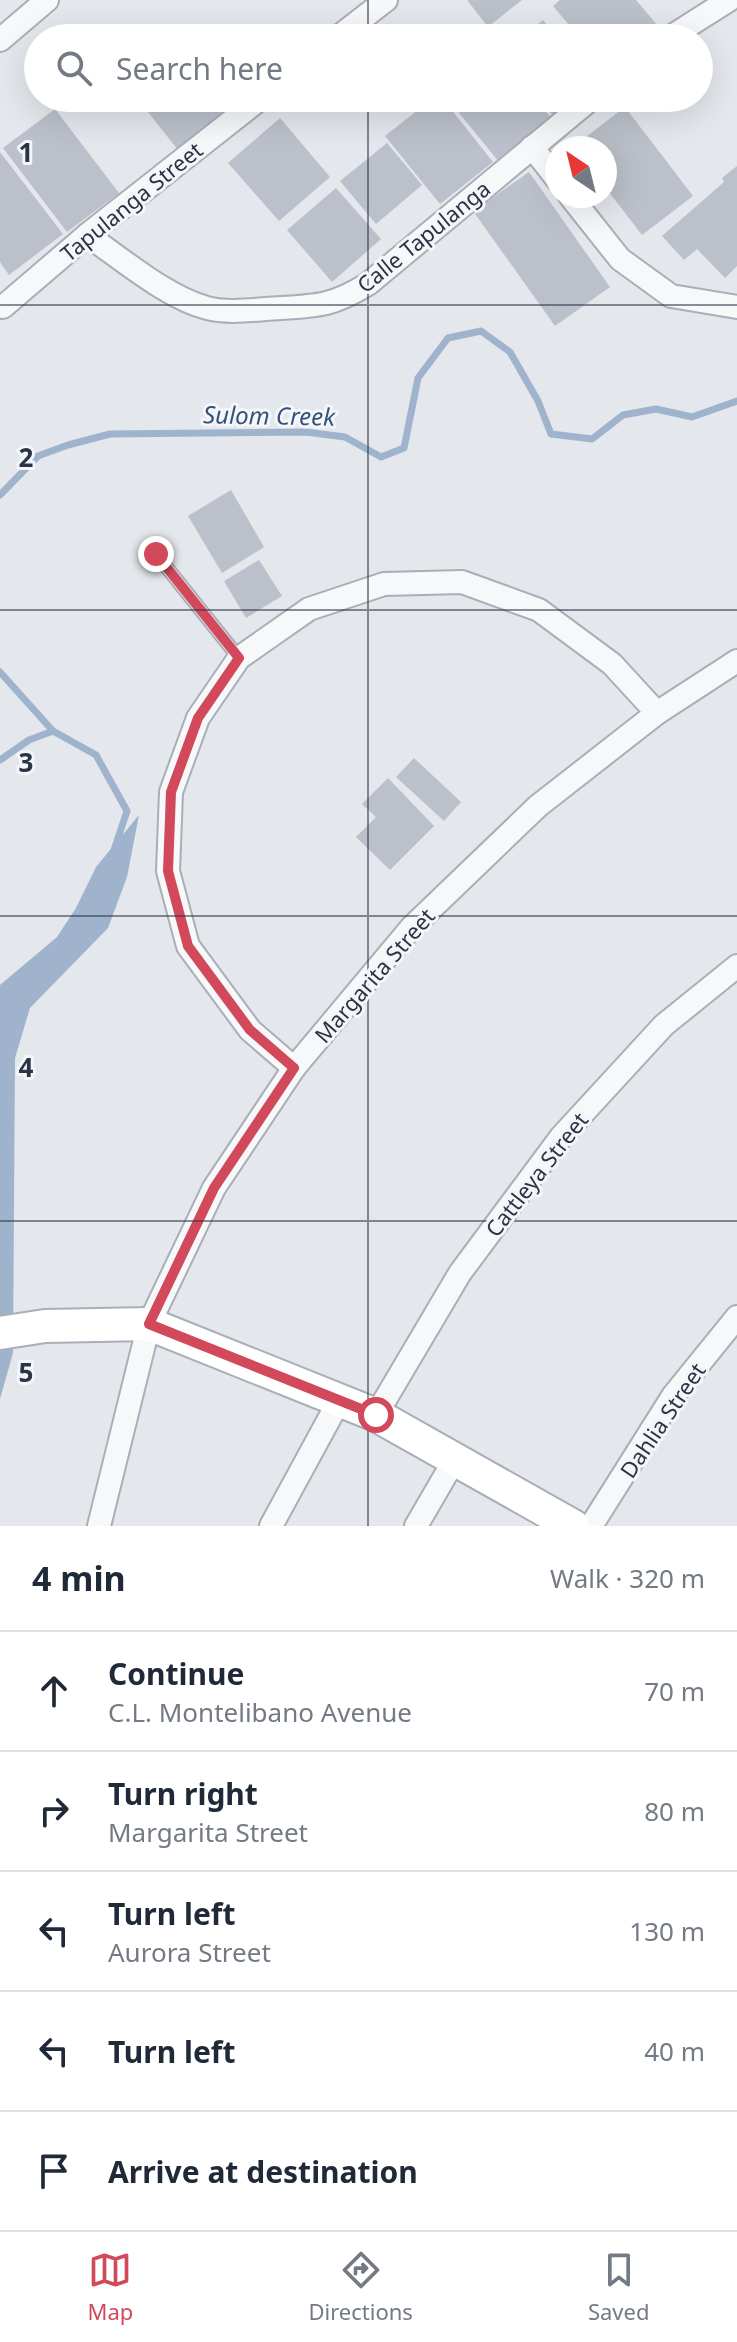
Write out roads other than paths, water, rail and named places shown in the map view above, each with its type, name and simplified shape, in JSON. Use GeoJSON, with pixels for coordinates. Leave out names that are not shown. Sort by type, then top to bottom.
{"type":"FeatureCollection","features":[{"type":"Feature","properties":{"kind":"street"},"geometry":{"type":"LineString","coordinates":[[0,40],[47,0]]}},
{"type":"Feature","properties":{"kind":"street"},"geometry":{"type":"LineString","coordinates":[[355,24],[386,0]]}},
{"type":"Feature","properties":{"kind":"street"},"geometry":{"type":"LineString","coordinates":[[691,24],[729,0]]}},
{"type":"Feature","properties":{"kind":"street","name":"Tapulanga Street"},"geometry":{"type":"LineString","coordinates":[[3,307],[87,235],[243,112]]}},
{"type":"Feature","properties":{"kind":"street","name":"Calle Tapulanga"},"geometry":{"type":"LineString","coordinates":[[87,235],[178,296],[209,309],[323,306],[348,297],[368,284],[575,112]]}},
{"type":"Feature","properties":{"kind":"street"},"geometry":{"type":"LineString","coordinates":[[532,147],[545,164]]}},
{"type":"Feature","properties":{"kind":"street"},"geometry":{"type":"LineString","coordinates":[[580,208],[620,259],[671,296],[737,307]]}},
{"type":"Feature","properties":{"kind":"street"},"geometry":{"type":"LineString","coordinates":[[294,1068],[250,1030],[188,946],[168,871],[171,792],[198,718],[239,658],[309,609],[384,584],[462,582],[539,610],[612,664],[657,713]]}},
{"type":"Feature","properties":{"kind":"street","name":"Margarita Street"},"geometry":{"type":"LineString","coordinates":[[99,1526],[149,1324],[214,1188],[294,1068],[411,928],[538,806],[657,713],[737,661]]}},
{"type":"Feature","properties":{"kind":"street","name":"Cattleya Street"},"geometry":{"type":"LineString","coordinates":[[376,1415],[460,1273],[561,1137],[664,1025],[737,966]]}},
{"type":"Feature","properties":{"kind":"street","name":"Dahlia Street"},"geometry":{"type":"LineString","coordinates":[[591,1526],[673,1396],[737,1317]]}},
{"type":"Feature","properties":{"kind":"street"},"geometry":{"type":"LineString","coordinates":[[0,1333],[45,1326],[149,1324],[376,1415],[573,1526]]}},
{"type":"Feature","properties":{"kind":"street"},"geometry":{"type":"LineString","coordinates":[[271,1526],[340,1399]]}},
{"type":"Feature","properties":{"kind":"street"},"geometry":{"type":"LineString","coordinates":[[416,1526],[455,1459]]}},
{"type":"Feature","properties":{"kind":"lane"},"geometry":{"type":"LineString","coordinates":[[156,554],[239,658]]}},
{"type":"Feature","properties":{"kind":"water"},"geometry":{"type":"Polygon","coordinates":[[[139,815],[127,877],[108,928],[30,1008],[15,1058],[13,1353],[0,1399],[0,985],[57,937],[76,908],[96,867],[139,815]]]}},
{"type":"Feature","properties":{"kind":"waterway","name":"Sulom Creek"},"geometry":{"type":"LineString","coordinates":[[0,495],[38,456],[110,434],[306,432],[345,437],[381,457],[404,448],[418,378],[448,338],[481,331],[510,352],[538,401],[551,434],[592,439],[623,415],[656,409],[692,417],[737,401]]}},
{"type":"Feature","properties":{"kind":"waterway"},"geometry":{"type":"LineString","coordinates":[[0,672],[53,731],[96,755],[127,811],[114,850]]}},
{"type":"Feature","properties":{"kind":"waterway"},"geometry":{"type":"LineString","coordinates":[[0,760],[29,740],[53,731]]}}]}
